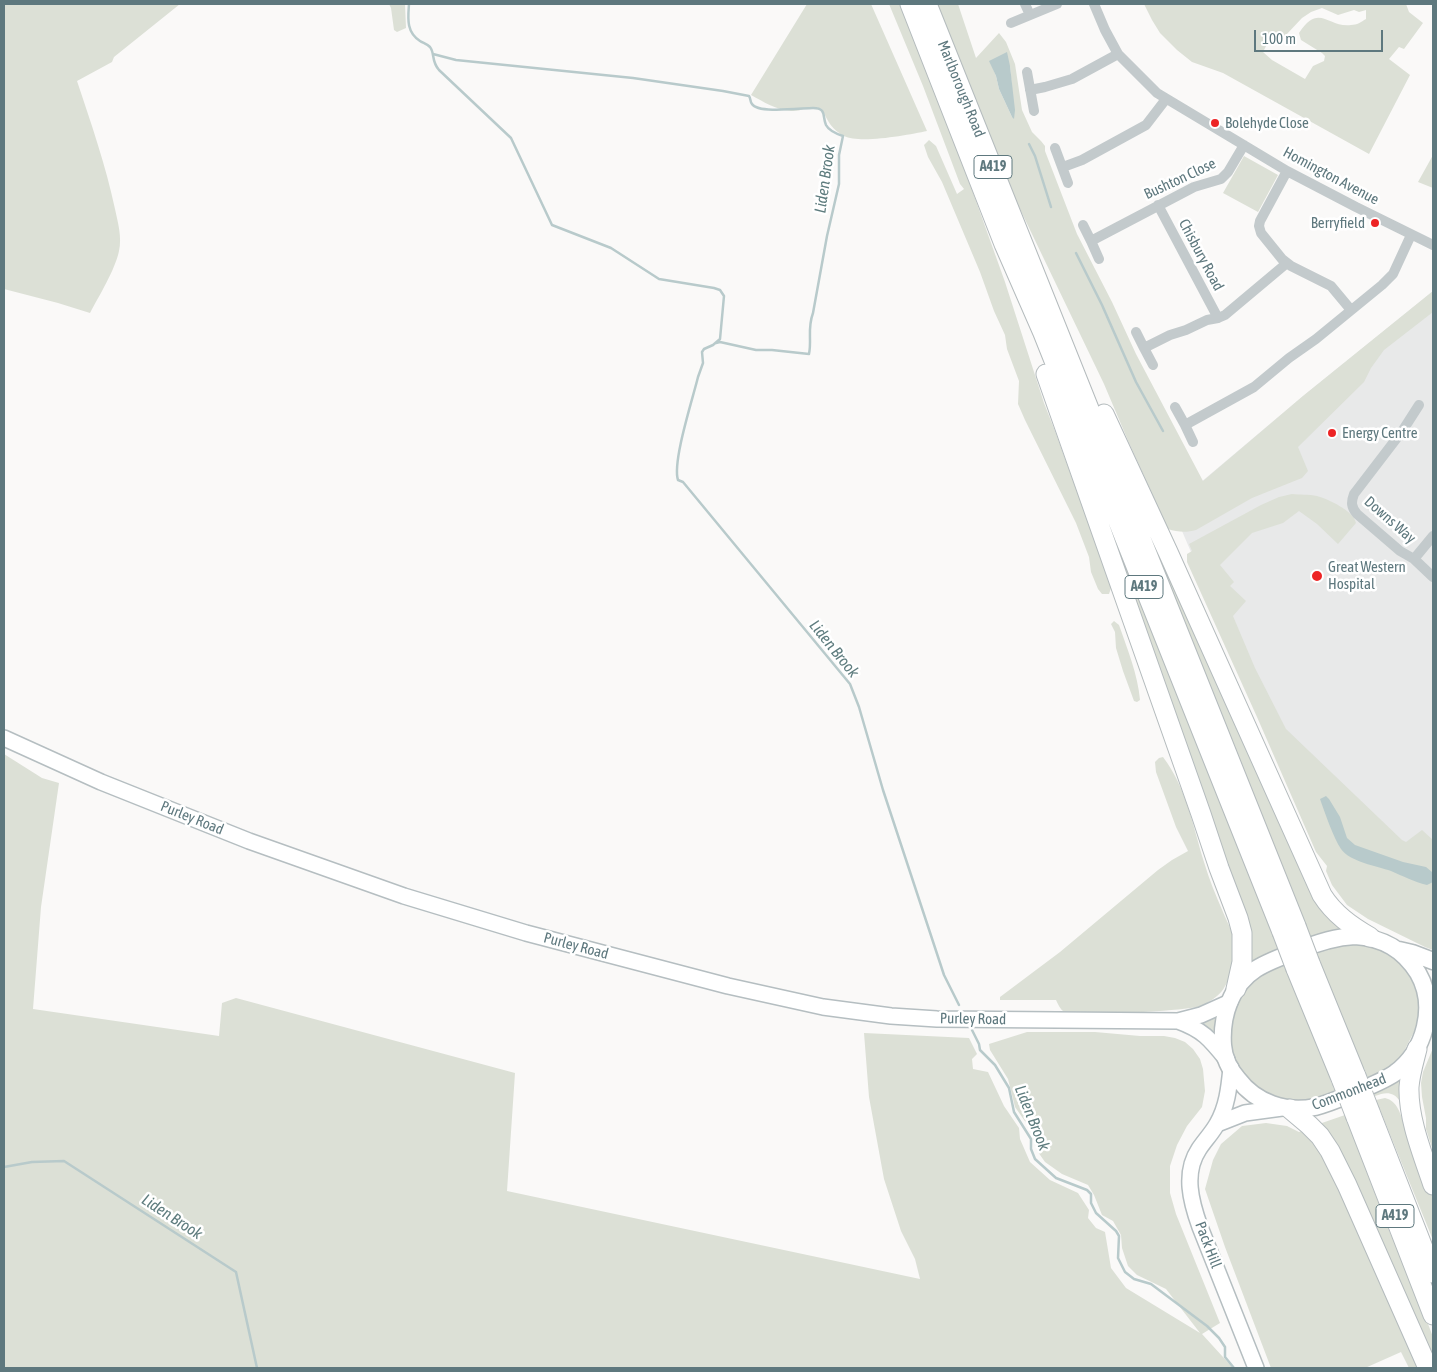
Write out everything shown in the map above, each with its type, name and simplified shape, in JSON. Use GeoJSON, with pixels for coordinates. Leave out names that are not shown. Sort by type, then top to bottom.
{"type":"FeatureCollection","features":[{"type":"Feature","properties":{"kind":"highway","name":"Marlborough Road"},"geometry":{"type":"LineString","coordinates":[[910,4],[1004,244]]}},
{"type":"Feature","properties":{"kind":"highway","name":"Marlborough Road"},"geometry":{"type":"LineString","coordinates":[[928,4],[1029,258]]}},
{"type":"Feature","properties":{"kind":"highway","name":"A419"},"geometry":{"type":"LineString","coordinates":[[1004,244],[1289,929]]}},
{"type":"Feature","properties":{"kind":"highway","name":"A419"},"geometry":{"type":"LineString","coordinates":[[1004,244],[1014,282],[1240,925],[1243,940],[1242,951],[1233,995]]}},
{"type":"Feature","properties":{"kind":"highway","name":"A419"},"geometry":{"type":"LineString","coordinates":[[1029,258],[1303,966],[1363,1115],[1433,1315]]}},
{"type":"Feature","properties":{"kind":"highway","name":"A419"},"geometry":{"type":"LineString","coordinates":[[1029,258],[1095,394],[1168,552],[1322,895],[1340,917],[1370,937]]}},
{"type":"Feature","properties":{"kind":"highway"},"geometry":{"type":"LineString","coordinates":[[1417,1049],[1410,1080],[1410,1103],[1413,1120],[1433,1185]]}},
{"type":"Feature","properties":{"kind":"highway","name":"A419"},"geometry":{"type":"LineString","coordinates":[[1286,1108],[1310,1125],[1330,1151],[1428,1368]]}},
{"type":"Feature","properties":{"kind":"highway","name":"A419"},"geometry":{"type":"LineString","coordinates":[[1363,1115],[1433,1273]]}},
{"type":"Feature","properties":{"kind":"main road","name":"Purley Road"},"geometry":{"type":"LineString","coordinates":[[4,738],[101,782],[249,841],[404,896],[526,933],[728,986],[823,1008],[937,1019],[1178,1020],[1201,1015],[1233,995]]}},
{"type":"Feature","properties":{"kind":"main road","name":"Commonhead"},"geometry":{"type":"LineString","coordinates":[[1370,937],[1397,949],[1414,967],[1422,982],[1427,999],[1430,1022],[1417,1049],[1410,1059],[1396,1072],[1371,1086],[1316,1107],[1286,1108],[1264,1101],[1253,1095],[1243,1085],[1229,1064],[1223,1046],[1223,1027],[1233,995],[1246,977],[1257,969],[1289,954],[1336,938],[1370,937]]}},
{"type":"Feature","properties":{"kind":"main road"},"geometry":{"type":"LineString","coordinates":[[1397,949],[1433,961]]}},
{"type":"Feature","properties":{"kind":"main road","name":"Purley Road"},"geometry":{"type":"LineString","coordinates":[[1178,1020],[1203,1033],[1229,1064]]}},
{"type":"Feature","properties":{"kind":"main road","name":"Pack Hill"},"geometry":{"type":"LineString","coordinates":[[1229,1064],[1227,1098],[1217,1124],[1194,1157],[1190,1175],[1191,1197],[1200,1227],[1256,1368]]}},
{"type":"Feature","properties":{"kind":"main road"},"geometry":{"type":"LineString","coordinates":[[1217,1124],[1243,1113],[1286,1108]]}},
{"type":"Feature","properties":{"kind":"street"},"geometry":{"type":"LineString","coordinates":[[1025,4],[1030,15]]}},
{"type":"Feature","properties":{"kind":"street"},"geometry":{"type":"LineString","coordinates":[[1012,23],[1058,4]]}},
{"type":"Feature","properties":{"kind":"street","name":"Homington Avenue"},"geometry":{"type":"LineString","coordinates":[[1094,4],[1118,54],[1146,83],[1166,99],[1288,171],[1433,245]]}},
{"type":"Feature","properties":{"kind":"street"},"geometry":{"type":"LineString","coordinates":[[1030,90],[1072,79],[1118,54]]}},
{"type":"Feature","properties":{"kind":"street"},"geometry":{"type":"LineString","coordinates":[[1026,72],[1034,111]]}},
{"type":"Feature","properties":{"kind":"street"},"geometry":{"type":"LineString","coordinates":[[1063,167],[1082,160],[1146,125],[1166,99]]}},
{"type":"Feature","properties":{"kind":"street","name":"Bushton Close"},"geometry":{"type":"LineString","coordinates":[[1091,241],[1194,187],[1224,178],[1244,145]]}},
{"type":"Feature","properties":{"kind":"street"},"geometry":{"type":"LineString","coordinates":[[1055,148],[1068,183]]}},
{"type":"Feature","properties":{"kind":"street"},"geometry":{"type":"LineString","coordinates":[[1288,171],[1260,221],[1261,233],[1287,263],[1331,286],[1351,310]]}},
{"type":"Feature","properties":{"kind":"street","name":"Chisbury Road"},"geometry":{"type":"LineString","coordinates":[[1158,205],[1218,318]]}},
{"type":"Feature","properties":{"kind":"street"},"geometry":{"type":"LineString","coordinates":[[1083,225],[1100,259]]}},
{"type":"Feature","properties":{"kind":"street"},"geometry":{"type":"LineString","coordinates":[[1185,425],[1254,387],[1382,284],[1393,274],[1411,235]]}},
{"type":"Feature","properties":{"kind":"street"},"geometry":{"type":"LineString","coordinates":[[1144,348],[1170,335],[1225,315],[1287,263]]}},
{"type":"Feature","properties":{"kind":"street"},"geometry":{"type":"LineString","coordinates":[[1136,332],[1153,365]]}},
{"type":"Feature","properties":{"kind":"street","name":"Downs Way"},"geometry":{"type":"LineString","coordinates":[[1419,405],[1404,430],[1358,488],[1351,503],[1352,508],[1357,514],[1396,547],[1414,559],[1433,577]]}},
{"type":"Feature","properties":{"kind":"street"},"geometry":{"type":"LineString","coordinates":[[1176,408],[1193,442]]}},
{"type":"Feature","properties":{"kind":"street"},"geometry":{"type":"LineString","coordinates":[[1414,559],[1433,536]]}},
{"type":"Feature","properties":{"kind":"shaded area"},"geometry":{"type":"Polygon","coordinates":[[[4,4],[180,4],[114,57],[112,62],[77,81],[107,177],[120,235],[120,246],[114,266],[90,313],[4,289],[4,4]]]}},
{"type":"Feature","properties":{"kind":"shaded area"},"geometry":{"type":"Polygon","coordinates":[[[389,4],[405,4],[406,28],[397,32],[394,30],[389,4]]]}},
{"type":"Feature","properties":{"kind":"shaded area"},"geometry":{"type":"Polygon","coordinates":[[[807,4],[871,4],[927,131],[884,138],[851,138],[840,134],[833,128],[822,109],[813,107],[795,111],[780,109],[751,95],[807,4]]]}},
{"type":"Feature","properties":{"kind":"shaded area"},"geometry":{"type":"Polygon","coordinates":[[[889,4],[900,4],[971,187],[1005,282],[1044,403],[1106,572],[1111,588],[1109,594],[1102,594],[1098,589],[1091,572],[1089,557],[1076,523],[1018,404],[1019,381],[1007,349],[1005,335],[942,182],[928,157],[924,145],[929,140],[936,146],[957,194],[964,189],[960,184],[923,86],[889,4]]]}},
{"type":"Feature","properties":{"kind":"shaded area"},"geometry":{"type":"Polygon","coordinates":[[[936,4],[958,4],[976,58],[999,33],[1006,42],[1015,64],[1022,110],[1032,132],[1045,146],[1045,151],[1077,234],[1136,354],[1203,481],[1303,396],[1433,291],[1433,312],[1384,350],[1364,382],[1298,447],[1308,471],[1302,478],[1252,498],[1196,530],[1182,532],[1168,529],[1104,384],[1019,207],[936,4]],[[990,61],[999,89],[1012,117],[1012,89],[1010,66],[990,61]]]}},
{"type":"Feature","properties":{"kind":"shaded area"},"geometry":{"type":"Polygon","coordinates":[[[1144,4],[1406,4],[1409,12],[1423,23],[1404,49],[1399,47],[1389,59],[1410,75],[1369,154],[1223,73],[1192,62],[1160,33],[1144,4]],[[1322,8],[1311,12],[1302,18],[1286,35],[1266,46],[1263,52],[1272,60],[1305,79],[1313,66],[1324,61],[1325,56],[1301,40],[1299,33],[1306,24],[1312,19],[1324,18],[1343,25],[1355,24],[1366,19],[1366,10],[1359,12],[1354,10],[1338,15],[1322,8]]]}},
{"type":"Feature","properties":{"kind":"shaded area"},"geometry":{"type":"Polygon","coordinates":[[[1007,52],[1015,110],[1014,119],[999,89],[996,76],[989,61],[1007,52]]]}},
{"type":"Feature","properties":{"kind":"shaded area"},"geometry":{"type":"Polygon","coordinates":[[[1433,155],[1433,188],[1418,182],[1433,155]]]}},
{"type":"Feature","properties":{"kind":"shaded area"},"geometry":{"type":"Polygon","coordinates":[[[1244,156],[1278,175],[1258,212],[1223,193],[1244,156]]]}},
{"type":"Feature","properties":{"kind":"shaded area","name":"Great Western Hospital"},"geometry":{"type":"Polygon","coordinates":[[[1433,291],[1433,935],[1342,890],[1220,620],[1182,531],[1182,523],[1175,504],[1303,396],[1433,291]]]}},
{"type":"Feature","properties":{"kind":"shaded area"},"geometry":{"type":"Polygon","coordinates":[[[1077,441],[1280,950],[1248,966],[1077,441]]]}},
{"type":"Feature","properties":{"kind":"shaded area"},"geometry":{"type":"Polygon","coordinates":[[[1128,478],[1341,928],[1311,939],[1187,634],[1128,478]]]}},
{"type":"Feature","properties":{"kind":"shaded area"},"geometry":{"type":"Polygon","coordinates":[[[1292,494],[1314,495],[1327,500],[1346,510],[1351,514],[1356,523],[1338,544],[1317,524],[1299,511],[1283,523],[1252,533],[1220,565],[1234,582],[1230,586],[1246,601],[1233,616],[1255,668],[1286,729],[1402,840],[1406,842],[1422,830],[1433,840],[1433,950],[1368,919],[1347,905],[1332,885],[1326,871],[1327,866],[1316,852],[1187,562],[1187,554],[1192,551],[1189,544],[1261,505],[1279,497],[1292,494]]]}},
{"type":"Feature","properties":{"kind":"shaded area"},"geometry":{"type":"Polygon","coordinates":[[[1114,621],[1119,625],[1135,671],[1140,700],[1137,702],[1134,701],[1116,648],[1115,632],[1111,624],[1114,621]]]}},
{"type":"Feature","properties":{"kind":"shaded area"},"geometry":{"type":"Polygon","coordinates":[[[4,754],[42,778],[59,783],[41,907],[33,1009],[219,1036],[222,1003],[236,998],[515,1073],[507,1191],[920,1279],[915,1259],[901,1231],[884,1179],[869,1097],[864,1033],[969,1038],[977,1054],[972,1059],[973,1069],[988,1072],[1004,1106],[1019,1128],[1020,1139],[1030,1162],[1050,1180],[1078,1193],[1089,1210],[1088,1218],[1096,1228],[1105,1232],[1111,1268],[1126,1288],[1200,1333],[1166,1289],[1137,1275],[1128,1266],[1122,1248],[1121,1235],[1113,1221],[1102,1215],[1088,1185],[1062,1174],[1045,1162],[1038,1152],[1029,1127],[1015,1107],[1008,1079],[990,1050],[989,1044],[1027,1032],[1095,1032],[1164,1036],[1185,1042],[1200,1059],[1205,1091],[1202,1107],[1187,1126],[1177,1145],[1170,1166],[1170,1193],[1176,1214],[1220,1323],[1202,1334],[1233,1368],[4,1368],[4,754]]]}},
{"type":"Feature","properties":{"kind":"shaded area"},"geometry":{"type":"Polygon","coordinates":[[[1163,757],[1178,781],[1208,875],[1234,940],[1234,962],[1228,981],[1222,991],[1212,1000],[1201,1006],[1131,1013],[1072,1013],[1064,1012],[1056,1000],[1000,1000],[1000,997],[1060,952],[1158,870],[1188,851],[1176,827],[1156,772],[1155,762],[1163,757]]]}},
{"type":"Feature","properties":{"kind":"shaded area"},"geometry":{"type":"Polygon","coordinates":[[[1326,796],[1340,817],[1347,838],[1355,845],[1403,862],[1426,867],[1432,872],[1433,882],[1427,885],[1364,863],[1345,853],[1335,838],[1320,799],[1326,796]]]}},
{"type":"Feature","properties":{"kind":"shaded area"},"geometry":{"type":"Polygon","coordinates":[[[1356,942],[1385,949],[1407,967],[1422,1001],[1417,1026],[1402,1055],[1392,1066],[1369,1081],[1364,1068],[1359,1070],[1318,968],[1322,966],[1316,950],[1356,942]]]}},
{"type":"Feature","properties":{"kind":"shaded area"},"geometry":{"type":"Polygon","coordinates":[[[1283,963],[1334,1076],[1330,1079],[1336,1094],[1299,1103],[1276,1099],[1255,1087],[1239,1070],[1229,1044],[1232,1011],[1251,980],[1283,963]]]}},
{"type":"Feature","properties":{"kind":"shaded area"},"geometry":{"type":"Polygon","coordinates":[[[1216,1015],[1214,1031],[1211,1033],[1196,1023],[1216,1015]]]}},
{"type":"Feature","properties":{"kind":"shaded area"},"geometry":{"type":"Polygon","coordinates":[[[1433,1048],[1433,1151],[1426,1129],[1421,1083],[1423,1072],[1433,1048]]]}},
{"type":"Feature","properties":{"kind":"shaded area"},"geometry":{"type":"Polygon","coordinates":[[[1403,1078],[1400,1101],[1395,1095],[1389,1093],[1375,1096],[1373,1092],[1403,1078]]]}},
{"type":"Feature","properties":{"kind":"shaded area"},"geometry":{"type":"Polygon","coordinates":[[[1385,1098],[1396,1105],[1405,1126],[1409,1124],[1433,1196],[1433,1240],[1376,1100],[1385,1098]]]}},
{"type":"Feature","properties":{"kind":"shaded area"},"geometry":{"type":"Polygon","coordinates":[[[1345,1115],[1390,1233],[1412,1282],[1433,1337],[1433,1367],[1319,1124],[1345,1115]]]}},
{"type":"Feature","properties":{"kind":"shaded area"},"geometry":{"type":"Polygon","coordinates":[[[1266,1123],[1287,1126],[1299,1132],[1304,1130],[1325,1157],[1422,1368],[1409,1368],[1401,1352],[1365,1368],[1271,1368],[1205,1189],[1213,1160],[1221,1144],[1242,1126],[1266,1123]]]}},
{"type":"Feature","properties":{"kind":"waterway","name":"Liden Brook"},"geometry":{"type":"LineString","coordinates":[[409,4],[409,24],[412,33],[430,47],[439,70],[511,138],[552,225],[611,248],[659,279],[714,288],[720,290],[724,296],[720,339],[702,352],[703,363],[680,445],[677,471],[678,480],[683,482],[850,684],[944,975],[959,1005]]}},
{"type":"Feature","properties":{"kind":"waterway","name":"Liden Brook"},"geometry":{"type":"LineString","coordinates":[[433,54],[456,60],[633,78],[723,91],[749,96],[752,104],[763,109],[817,108],[822,111],[827,127],[843,136],[839,155],[839,184],[810,324],[809,354],[756,350],[720,342],[716,343]]}},
{"type":"Feature","properties":{"kind":"waterway"},"geometry":{"type":"LineString","coordinates":[[1029,144],[1035,156],[1051,207]]}},
{"type":"Feature","properties":{"kind":"waterway"},"geometry":{"type":"LineString","coordinates":[[1076,253],[1102,305],[1136,382],[1163,431]]}},
{"type":"Feature","properties":{"kind":"waterway","name":"Liden Brook"},"geometry":{"type":"LineString","coordinates":[[972,1030],[980,1050],[995,1065],[1009,1088],[1014,1112],[1031,1139],[1031,1149],[1035,1159],[1056,1178],[1087,1190],[1091,1194],[1091,1203],[1096,1213],[1119,1236],[1118,1258],[1125,1272],[1134,1279],[1151,1284],[1207,1326],[1225,1347],[1225,1357],[1234,1368]]}},
{"type":"Feature","properties":{"kind":"waterway","name":"Liden Brook"},"geometry":{"type":"LineString","coordinates":[[4,1167],[32,1162],[64,1161],[236,1272],[257,1368]]}},
{"type":"Feature","properties":{"kind":"place","name":"Bolehyde Close"},"geometry":{"type":"Point","coordinates":[1215,123]}},
{"type":"Feature","properties":{"kind":"place","name":"Berryfield"},"geometry":{"type":"Point","coordinates":[1375,223]}},
{"type":"Feature","properties":{"kind":"place","name":"Energy Centre"},"geometry":{"type":"Point","coordinates":[1332,433]}},
{"type":"Feature","properties":{"kind":"place","name":"Great Western Hospital"},"geometry":{"type":"Point","coordinates":[1317,576]}}]}
